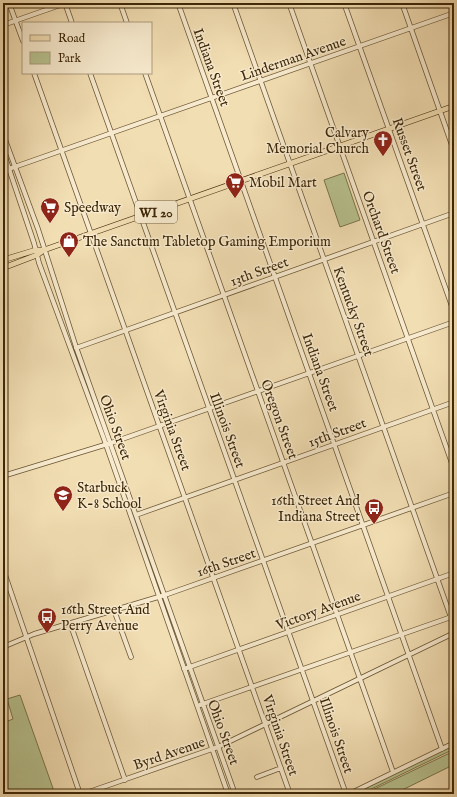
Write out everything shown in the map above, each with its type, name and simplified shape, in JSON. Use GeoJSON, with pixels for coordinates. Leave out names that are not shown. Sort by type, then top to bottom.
{"type":"FeatureCollection","features":[{"type":"Feature","properties":{"kind":"main road","name":"WI 20"},"geometry":{"type":"LineString","coordinates":[[3,260],[44,250],[141,217],[454,106]]}},
{"type":"Feature","properties":{"kind":"main road","name":"WI 20"},"geometry":{"type":"LineString","coordinates":[[3,268],[37,252]]}},
{"type":"Feature","properties":{"kind":"street"},"geometry":{"type":"LineString","coordinates":[[9,3],[22,38]]}},
{"type":"Feature","properties":{"kind":"street"},"geometry":{"type":"LineString","coordinates":[[3,25],[65,3],[72,22]]}},
{"type":"Feature","properties":{"kind":"street"},"geometry":{"type":"LineString","coordinates":[[120,3],[128,22]]}},
{"type":"Feature","properties":{"kind":"street","name":"Indiana Street"},"geometry":{"type":"LineString","coordinates":[[178,3],[442,749]]}},
{"type":"Feature","properties":{"kind":"street","name":"Kentucky Street"},"geometry":{"type":"LineString","coordinates":[[234,3],[412,508],[452,616],[454,626]]}},
{"type":"Feature","properties":{"kind":"street","name":"Orchard Street"},"geometry":{"type":"LineString","coordinates":[[289,3],[454,469]]}},
{"type":"Feature","properties":{"kind":"street","name":"Russet Street"},"geometry":{"type":"LineString","coordinates":[[344,3],[454,312]]}},
{"type":"Feature","properties":{"kind":"street"},"geometry":{"type":"LineString","coordinates":[[402,3],[454,151]]}},
{"type":"Feature","properties":{"kind":"street","name":"Linderman Avenue"},"geometry":{"type":"LineString","coordinates":[[3,172],[454,13]]}},
{"type":"Feature","properties":{"kind":"street","name":"Virginia Street"},"geometry":{"type":"LineString","coordinates":[[34,74],[240,649],[290,794]]}},
{"type":"Feature","properties":{"kind":"street","name":"Illinois Street"},"geometry":{"type":"LineString","coordinates":[[90,74],[346,794]]}},
{"type":"Feature","properties":{"kind":"street","name":"Oregon Street"},"geometry":{"type":"LineString","coordinates":[[145,74],[394,772]]}},
{"type":"Feature","properties":{"kind":"street","name":"Ohio Street"},"geometry":{"type":"LineString","coordinates":[[3,134],[76,347],[190,667],[212,749],[228,794]]}},
{"type":"Feature","properties":{"kind":"street","name":"Ohio Street"},"geometry":{"type":"LineString","coordinates":[[3,151],[158,597],[184,669],[218,747],[235,794]]}},
{"type":"Feature","properties":{"kind":"street","name":"13th Street"},"geometry":{"type":"LineString","coordinates":[[71,349],[454,213]]}},
{"type":"Feature","properties":{"kind":"street"},"geometry":{"type":"LineString","coordinates":[[3,476],[111,444],[454,322]]}},
{"type":"Feature","properties":{"kind":"street","name":"15th Street"},"geometry":{"type":"LineString","coordinates":[[136,515],[454,402]]}},
{"type":"Feature","properties":{"kind":"street"},"geometry":{"type":"LineString","coordinates":[[118,482],[125,483]]}},
{"type":"Feature","properties":{"kind":"street","name":"16th Street"},"geometry":{"type":"LineString","coordinates":[[3,647],[27,636],[165,595],[454,493]]}},
{"type":"Feature","properties":{"kind":"street"},"geometry":{"type":"LineString","coordinates":[[3,569],[82,794]]}},
{"type":"Feature","properties":{"kind":"street","name":"Victory Avenue"},"geometry":{"type":"LineString","coordinates":[[184,669],[454,573]]}},
{"type":"Feature","properties":{"kind":"street"},"geometry":{"type":"LineString","coordinates":[[114,610],[131,657]]}},
{"type":"Feature","properties":{"kind":"street"},"geometry":{"type":"LineString","coordinates":[[200,705],[452,616]]}},
{"type":"Feature","properties":{"kind":"street"},"geometry":{"type":"LineString","coordinates":[[70,623],[125,780]]}},
{"type":"Feature","properties":{"kind":"street","name":"Byrd Avenue"},"geometry":{"type":"LineString","coordinates":[[82,794],[218,747],[454,633]]}},
{"type":"Feature","properties":{"kind":"street"},"geometry":{"type":"LineString","coordinates":[[349,794],[454,743]]}},
{"type":"Feature","properties":{"kind":"street"},"geometry":{"type":"LineString","coordinates":[[257,777],[281,768]]}},
{"type":"Feature","properties":{"kind":"green space"},"geometry":{"type":"Polygon","coordinates":[[[344,173],[360,220],[340,227],[324,180],[344,173]]]}},
{"type":"Feature","properties":{"kind":"green space"},"geometry":{"type":"Polygon","coordinates":[[[20,695],[55,794],[3,794],[3,723],[13,719],[7,699],[20,695]]]}},
{"type":"Feature","properties":{"kind":"green space"},"geometry":{"type":"Polygon","coordinates":[[[454,745],[454,749],[361,794],[354,794],[454,745]]]}},
{"type":"Feature","properties":{"kind":"green space"},"geometry":{"type":"Polygon","coordinates":[[[454,751],[454,773],[451,766],[394,794],[364,794],[454,751]]]}},
{"type":"Feature","properties":{"kind":"place","name":"Calvary Memorial Church"},"geometry":{"type":"Point","coordinates":[383,157]}},
{"type":"Feature","properties":{"kind":"place","name":"Mobil Mart"},"geometry":{"type":"Point","coordinates":[235,199]}},
{"type":"Feature","properties":{"kind":"place","name":"Speedway"},"geometry":{"type":"Point","coordinates":[50,224]}},
{"type":"Feature","properties":{"kind":"place","name":"The Sanctum Tabletop Gaming Emporium"},"geometry":{"type":"Point","coordinates":[69,258]}},
{"type":"Feature","properties":{"kind":"place","name":"Starbuck K-8 School"},"geometry":{"type":"Point","coordinates":[63,512]}},
{"type":"Feature","properties":{"kind":"place","name":"16th Street And Indiana Street"},"geometry":{"type":"Point","coordinates":[374,525]}},
{"type":"Feature","properties":{"kind":"place","name":"16th Street And Perry Avenue"},"geometry":{"type":"Point","coordinates":[47,634]}}]}
